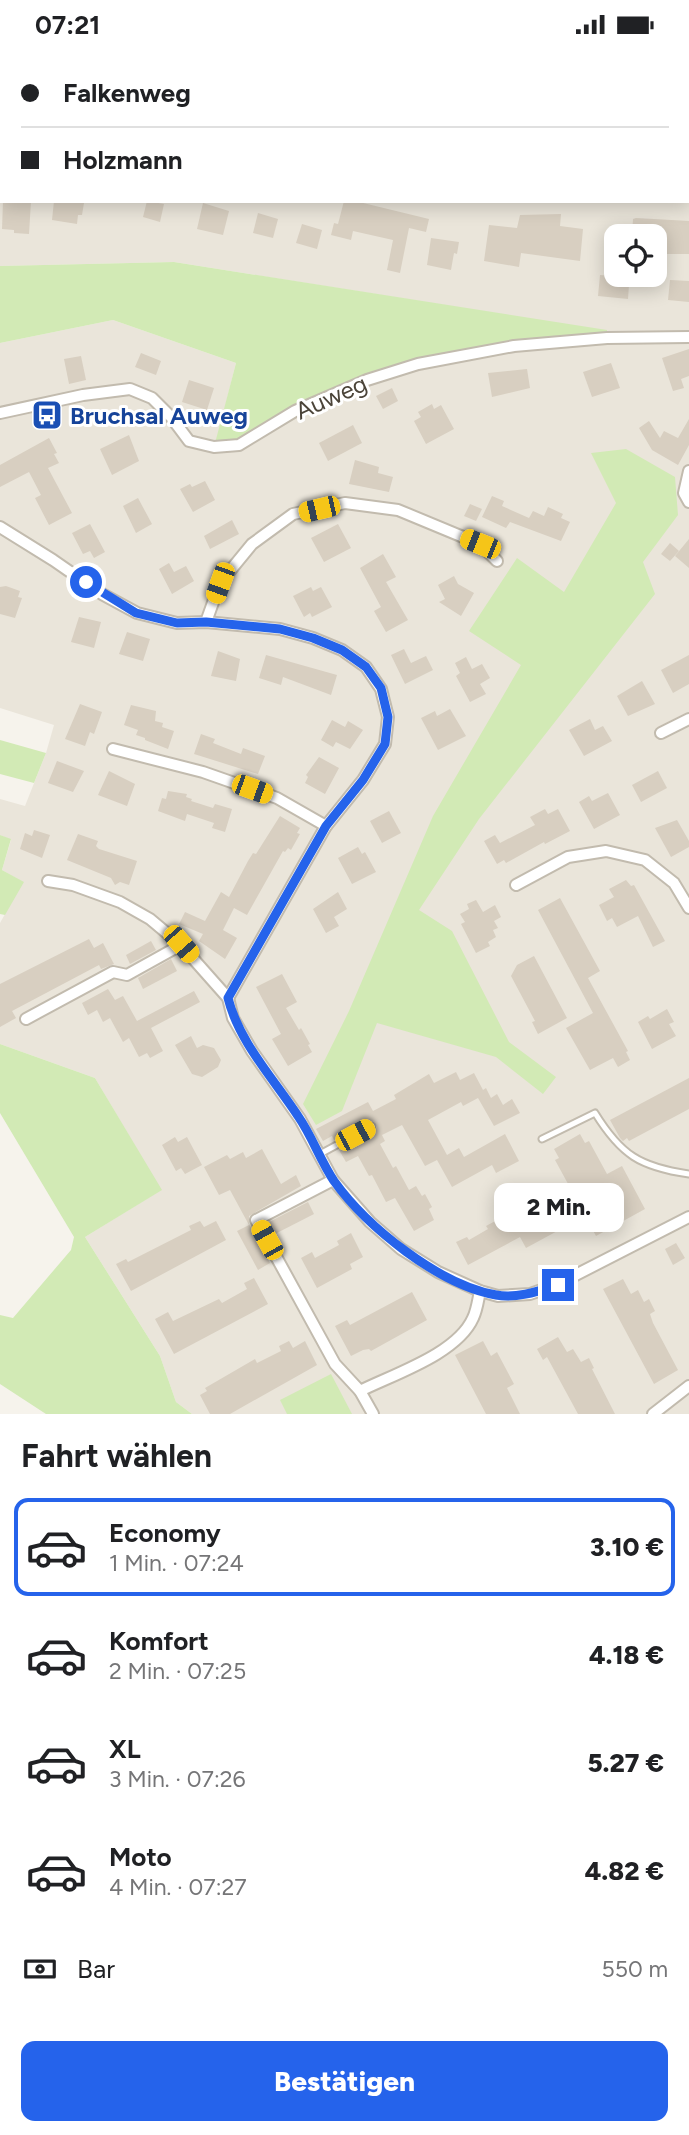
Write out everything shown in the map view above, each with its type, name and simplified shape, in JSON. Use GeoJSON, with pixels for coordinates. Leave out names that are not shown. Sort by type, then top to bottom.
{"type":"FeatureCollection","features":[{"type":"Feature","properties":{"kind":"street","name":"Auweg"},"geometry":{"type":"LineString","coordinates":[[0,413],[83,395],[130,389],[152,398],[190,441],[214,447],[239,445],[295,411],[368,380],[418,365],[514,346],[607,338],[689,337]]}},
{"type":"Feature","properties":{"kind":"street"},"geometry":{"type":"LineString","coordinates":[[689,471],[684,486],[689,502]]}},
{"type":"Feature","properties":{"kind":"street"},"geometry":{"type":"LineString","coordinates":[[206,622],[220,583],[252,544],[293,515],[345,503],[398,510],[480,544],[497,561]]}},
{"type":"Feature","properties":{"kind":"street"},"geometry":{"type":"LineString","coordinates":[[0,527],[53,559],[102,594],[136,613],[177,623],[206,622],[280,629],[313,638],[342,650],[366,667],[381,688],[388,717],[385,744],[363,780],[326,826],[228,998]]}},
{"type":"Feature","properties":{"kind":"street"},"geometry":{"type":"LineString","coordinates":[[661,733],[689,719]]}},
{"type":"Feature","properties":{"kind":"street"},"geometry":{"type":"LineString","coordinates":[[113,749],[203,772],[265,794],[326,826]]}},
{"type":"Feature","properties":{"kind":"street"},"geometry":{"type":"LineString","coordinates":[[516,885],[568,857],[606,851],[645,860],[674,883],[689,908]]}},
{"type":"Feature","properties":{"kind":"street"},"geometry":{"type":"LineString","coordinates":[[48,881],[73,885],[120,902],[150,919],[181,944],[228,998],[233,1018],[252,1051],[300,1119],[333,1180],[370,1222],[401,1249],[438,1272],[498,1296],[530,1293],[558,1285],[689,1217]]}},
{"type":"Feature","properties":{"kind":"street"},"geometry":{"type":"LineString","coordinates":[[26,1019],[113,972],[127,975],[181,944]]}},
{"type":"Feature","properties":{"kind":"street"},"geometry":{"type":"LineString","coordinates":[[333,1180],[256,1220],[335,1364],[360,1391],[373,1414]]}},
{"type":"Feature","properties":{"kind":"street"},"geometry":{"type":"LineString","coordinates":[[360,1391],[439,1352],[457,1339],[473,1318],[480,1291]]}},
{"type":"Feature","properties":{"kind":"street"},"geometry":{"type":"LineString","coordinates":[[653,1414],[689,1386]]}},
{"type":"Feature","properties":{"kind":"lane"},"geometry":{"type":"LineString","coordinates":[[542,1139],[595,1113],[610,1137],[635,1159],[652,1167],[689,1174]]}},
{"type":"Feature","properties":{"kind":"lane"},"geometry":{"type":"LineString","coordinates":[[320,1154],[372,1126]]}},
{"type":"Feature","properties":{"kind":"shaded area"},"geometry":{"type":"Polygon","coordinates":[[[0,203],[689,203],[689,1414],[192,1414],[176,1402],[160,1356],[85,1237],[161,1190],[95,1078],[0,1044],[0,923],[23,882],[2,870],[11,840],[0,835],[0,799],[25,806],[54,725],[0,708],[0,343],[113,320],[236,363],[215,446],[295,411],[418,364],[607,331],[174,262],[0,266],[0,203]]]}},
{"type":"Feature","properties":{"kind":"green space"},"geometry":{"type":"Polygon","coordinates":[[[174,262],[607,330],[607,338],[514,346],[367,380],[239,445],[214,447],[236,363],[113,320],[0,343],[0,266],[174,262]]]}},
{"type":"Feature","properties":{"kind":"green space"},"geometry":{"type":"Polygon","coordinates":[[[626,449],[675,477],[678,515],[643,562],[655,594],[479,819],[419,910],[452,931],[509,1042],[556,1077],[543,1094],[496,1057],[377,1023],[342,1111],[316,1125],[303,1104],[349,1011],[433,816],[521,665],[469,631],[517,558],[564,592],[616,503],[591,453],[626,449]]]}},
{"type":"Feature","properties":{"kind":"green space"},"geometry":{"type":"Polygon","coordinates":[[[0,740],[46,753],[34,783],[0,774],[0,740]]]}},
{"type":"Feature","properties":{"kind":"green space"},"geometry":{"type":"Polygon","coordinates":[[[0,835],[11,839],[2,870],[24,882],[5,915],[0,914],[0,835]]]}},
{"type":"Feature","properties":{"kind":"green space"},"geometry":{"type":"Polygon","coordinates":[[[0,1044],[95,1078],[162,1190],[85,1237],[160,1356],[176,1402],[192,1414],[46,1414],[0,1384],[0,1315],[13,1318],[71,1250],[74,1237],[0,1113],[0,1044]]]}},
{"type":"Feature","properties":{"kind":"green space"},"geometry":{"type":"Polygon","coordinates":[[[331,1374],[352,1414],[287,1414],[280,1400],[331,1374]]]}},
{"type":"Feature","properties":{"kind":"building"},"geometry":{"type":"Polygon","coordinates":[[[3,203],[31,203],[29,234],[2,229],[3,203]]]}},
{"type":"Feature","properties":{"kind":"building"},"geometry":{"type":"Polygon","coordinates":[[[54,203],[84,203],[77,224],[52,220],[54,203]]]}},
{"type":"Feature","properties":{"kind":"building"},"geometry":{"type":"Polygon","coordinates":[[[146,203],[164,204],[160,222],[143,217],[146,203]]]}},
{"type":"Feature","properties":{"kind":"building"},"geometry":{"type":"Polygon","coordinates":[[[203,203],[229,211],[223,235],[197,229],[203,203]]]}},
{"type":"Feature","properties":{"kind":"building"},"geometry":{"type":"Polygon","coordinates":[[[343,203],[363,203],[429,219],[426,232],[409,228],[400,273],[387,270],[393,240],[353,231],[351,240],[331,235],[334,223],[338,224],[343,203]]]}},
{"type":"Feature","properties":{"kind":"building"},"geometry":{"type":"Polygon","coordinates":[[[258,213],[278,219],[273,238],[253,233],[258,213]]]}},
{"type":"Feature","properties":{"kind":"building"},"geometry":{"type":"Polygon","coordinates":[[[561,214],[560,226],[583,229],[580,261],[521,253],[519,267],[484,261],[489,225],[517,228],[520,215],[561,214]]]}},
{"type":"Feature","properties":{"kind":"building"},"geometry":{"type":"Polygon","coordinates":[[[633,219],[689,221],[689,254],[667,254],[667,224],[633,224],[633,219]]]}},
{"type":"Feature","properties":{"kind":"building"},"geometry":{"type":"Polygon","coordinates":[[[302,224],[322,230],[317,249],[296,243],[302,224]]]}},
{"type":"Feature","properties":{"kind":"building"},"geometry":{"type":"Polygon","coordinates":[[[431,238],[459,242],[451,270],[427,265],[431,238]]]}},
{"type":"Feature","properties":{"kind":"building"},"geometry":{"type":"Polygon","coordinates":[[[600,275],[604,275],[604,287],[629,287],[628,299],[598,296],[600,275]]]}},
{"type":"Feature","properties":{"kind":"building"},"geometry":{"type":"Polygon","coordinates":[[[670,280],[689,281],[689,302],[668,300],[670,280]]]}},
{"type":"Feature","properties":{"kind":"building"},"geometry":{"type":"Polygon","coordinates":[[[689,349],[689,376],[681,379],[684,388],[673,391],[662,358],[689,349]]]}},
{"type":"Feature","properties":{"kind":"building"},"geometry":{"type":"Polygon","coordinates":[[[141,353],[161,361],[156,375],[135,367],[141,353]]]}},
{"type":"Feature","properties":{"kind":"building"},"geometry":{"type":"Polygon","coordinates":[[[81,356],[86,380],[69,384],[64,359],[81,356]]]}},
{"type":"Feature","properties":{"kind":"building"},"geometry":{"type":"Polygon","coordinates":[[[611,363],[620,388],[592,397],[583,372],[611,363]]]}},
{"type":"Feature","properties":{"kind":"building"},"geometry":{"type":"Polygon","coordinates":[[[527,369],[530,388],[492,397],[488,373],[527,369]]]}},
{"type":"Feature","properties":{"kind":"building"},"geometry":{"type":"Polygon","coordinates":[[[189,380],[214,388],[207,410],[182,402],[189,380]]]}},
{"type":"Feature","properties":{"kind":"building"},"geometry":{"type":"Polygon","coordinates":[[[392,388],[398,401],[383,409],[376,396],[392,388]]]}},
{"type":"Feature","properties":{"kind":"building"},"geometry":{"type":"Polygon","coordinates":[[[432,404],[434,409],[441,405],[454,429],[426,444],[414,421],[421,417],[418,412],[432,404]]]}},
{"type":"Feature","properties":{"kind":"building"},"geometry":{"type":"Polygon","coordinates":[[[689,419],[689,445],[678,465],[652,450],[639,428],[649,421],[660,438],[664,431],[678,438],[689,419]]]}},
{"type":"Feature","properties":{"kind":"building"},"geometry":{"type":"Polygon","coordinates":[[[353,425],[362,443],[328,461],[319,443],[353,425]]]}},
{"type":"Feature","properties":{"kind":"building"},"geometry":{"type":"Polygon","coordinates":[[[129,435],[139,461],[112,475],[100,449],[129,435]]]}},
{"type":"Feature","properties":{"kind":"building"},"geometry":{"type":"Polygon","coordinates":[[[49,438],[59,463],[48,468],[72,513],[49,525],[35,498],[41,495],[29,472],[0,487],[0,465],[49,438]]]}},
{"type":"Feature","properties":{"kind":"building"},"geometry":{"type":"Polygon","coordinates":[[[355,460],[379,467],[378,473],[393,477],[389,492],[349,484],[355,460]]]}},
{"type":"Feature","properties":{"kind":"building"},"geometry":{"type":"Polygon","coordinates":[[[205,481],[215,500],[193,512],[180,489],[205,481]]]}},
{"type":"Feature","properties":{"kind":"building"},"geometry":{"type":"Polygon","coordinates":[[[492,496],[504,501],[502,506],[529,518],[533,511],[544,516],[548,507],[563,514],[561,518],[570,522],[561,541],[510,522],[506,528],[482,517],[492,496]]]}},
{"type":"Feature","properties":{"kind":"building"},"geometry":{"type":"Polygon","coordinates":[[[138,498],[152,524],[136,533],[123,506],[138,498]]]}},
{"type":"Feature","properties":{"kind":"building"},"geometry":{"type":"Polygon","coordinates":[[[470,504],[482,509],[476,521],[464,516],[470,504]]]}},
{"type":"Feature","properties":{"kind":"building"},"geometry":{"type":"Polygon","coordinates":[[[232,520],[239,534],[210,549],[204,536],[232,520]]]}},
{"type":"Feature","properties":{"kind":"building"},"geometry":{"type":"Polygon","coordinates":[[[90,524],[105,552],[94,558],[90,551],[83,554],[72,533],[90,524]]]}},
{"type":"Feature","properties":{"kind":"building"},"geometry":{"type":"Polygon","coordinates":[[[338,524],[351,548],[324,562],[311,538],[338,524]]]}},
{"type":"Feature","properties":{"kind":"building"},"geometry":{"type":"Polygon","coordinates":[[[689,539],[689,568],[675,556],[689,539]]]}},
{"type":"Feature","properties":{"kind":"building"},"geometry":{"type":"Polygon","coordinates":[[[670,543],[679,551],[670,561],[661,554],[670,543]]]}},
{"type":"Feature","properties":{"kind":"building"},"geometry":{"type":"Polygon","coordinates":[[[383,554],[396,577],[386,582],[408,620],[386,632],[374,611],[381,607],[360,568],[383,554]]]}},
{"type":"Feature","properties":{"kind":"building"},"geometry":{"type":"Polygon","coordinates":[[[169,563],[174,572],[186,566],[194,581],[172,594],[159,569],[169,563]]]}},
{"type":"Feature","properties":{"kind":"building"},"geometry":{"type":"Polygon","coordinates":[[[454,576],[458,584],[474,593],[461,616],[439,602],[445,599],[438,585],[454,576]]]}},
{"type":"Feature","properties":{"kind":"building"},"geometry":{"type":"Polygon","coordinates":[[[6,586],[20,591],[18,597],[22,598],[15,618],[0,614],[0,587],[6,586]]]}},
{"type":"Feature","properties":{"kind":"building"},"geometry":{"type":"Polygon","coordinates":[[[311,587],[313,591],[321,587],[332,607],[312,617],[310,613],[304,617],[293,596],[311,587]]]}},
{"type":"Feature","properties":{"kind":"building"},"geometry":{"type":"Polygon","coordinates":[[[79,617],[101,622],[94,648],[71,642],[79,617]]]}},
{"type":"Feature","properties":{"kind":"building"},"geometry":{"type":"Polygon","coordinates":[[[127,632],[150,639],[143,661],[119,654],[127,632]]]}},
{"type":"Feature","properties":{"kind":"building"},"geometry":{"type":"Polygon","coordinates":[[[404,649],[411,663],[426,656],[433,670],[405,684],[391,655],[404,649]]]}},
{"type":"Feature","properties":{"kind":"building"},"geometry":{"type":"Polygon","coordinates":[[[218,651],[240,659],[236,681],[211,676],[218,651]]]}},
{"type":"Feature","properties":{"kind":"building"},"geometry":{"type":"Polygon","coordinates":[[[266,655],[337,675],[331,695],[283,677],[281,685],[259,678],[266,655]]]}},
{"type":"Feature","properties":{"kind":"building"},"geometry":{"type":"Polygon","coordinates":[[[689,655],[689,684],[673,693],[661,670],[689,655]]]}},
{"type":"Feature","properties":{"kind":"building"},"geometry":{"type":"Polygon","coordinates":[[[466,657],[472,669],[482,664],[490,678],[480,684],[486,694],[470,702],[456,676],[460,673],[455,663],[466,657]]]}},
{"type":"Feature","properties":{"kind":"building"},"geometry":{"type":"Polygon","coordinates":[[[642,681],[655,704],[628,716],[617,696],[642,681]]]}},
{"type":"Feature","properties":{"kind":"building"},"geometry":{"type":"Polygon","coordinates":[[[80,704],[102,712],[94,734],[90,732],[85,746],[65,739],[80,704]]]}},
{"type":"Feature","properties":{"kind":"building"},"geometry":{"type":"Polygon","coordinates":[[[131,705],[156,711],[155,721],[174,731],[168,749],[145,740],[136,735],[138,730],[124,725],[131,705]]]}},
{"type":"Feature","properties":{"kind":"building"},"geometry":{"type":"Polygon","coordinates":[[[450,709],[466,736],[438,750],[421,718],[435,711],[437,716],[450,709]]]}},
{"type":"Feature","properties":{"kind":"building"},"geometry":{"type":"Polygon","coordinates":[[[590,719],[595,730],[603,726],[612,741],[584,756],[569,730],[590,719]]]}},
{"type":"Feature","properties":{"kind":"building"},"geometry":{"type":"Polygon","coordinates":[[[332,720],[345,727],[348,721],[363,730],[350,749],[336,742],[333,747],[321,740],[332,720]]]}},
{"type":"Feature","properties":{"kind":"building"},"geometry":{"type":"Polygon","coordinates":[[[201,734],[215,739],[213,743],[241,754],[243,748],[265,756],[258,774],[194,754],[201,734]]]}},
{"type":"Feature","properties":{"kind":"building"},"geometry":{"type":"Polygon","coordinates":[[[319,757],[339,768],[325,794],[305,783],[308,777],[306,775],[319,757]]]}},
{"type":"Feature","properties":{"kind":"building"},"geometry":{"type":"Polygon","coordinates":[[[57,761],[84,771],[73,792],[48,783],[57,761]]]}},
{"type":"Feature","properties":{"kind":"building"},"geometry":{"type":"Polygon","coordinates":[[[109,771],[135,784],[127,806],[98,795],[109,771]]]}},
{"type":"Feature","properties":{"kind":"building"},"geometry":{"type":"Polygon","coordinates":[[[658,771],[667,788],[641,802],[632,785],[658,771]]]}},
{"type":"Feature","properties":{"kind":"building"},"geometry":{"type":"Polygon","coordinates":[[[168,791],[187,794],[186,797],[192,799],[191,801],[213,808],[215,804],[232,809],[225,832],[212,828],[214,823],[187,814],[185,821],[158,811],[162,798],[166,799],[168,791]]]}},
{"type":"Feature","properties":{"kind":"building"},"geometry":{"type":"Polygon","coordinates":[[[608,793],[620,815],[594,829],[579,802],[589,796],[592,801],[608,793]]]}},
{"type":"Feature","properties":{"kind":"building"},"geometry":{"type":"Polygon","coordinates":[[[545,809],[548,814],[558,809],[570,831],[506,863],[504,860],[497,864],[484,841],[495,835],[500,843],[535,825],[530,817],[545,809]]]}},
{"type":"Feature","properties":{"kind":"building"},"geometry":{"type":"Polygon","coordinates":[[[389,811],[401,833],[382,843],[370,821],[389,811]]]}},
{"type":"Feature","properties":{"kind":"building"},"geometry":{"type":"Polygon","coordinates":[[[280,816],[300,828],[297,833],[300,834],[291,850],[288,848],[283,851],[247,915],[234,908],[223,930],[237,938],[225,959],[199,941],[203,934],[179,924],[185,912],[205,921],[221,892],[229,897],[253,853],[256,854],[280,816]]]}},
{"type":"Feature","properties":{"kind":"building"},"geometry":{"type":"Polygon","coordinates":[[[677,820],[689,841],[689,847],[671,857],[655,828],[677,820]]]}},
{"type":"Feature","properties":{"kind":"building"},"geometry":{"type":"Polygon","coordinates":[[[34,830],[50,835],[42,858],[20,849],[25,833],[32,836],[34,830]]]}},
{"type":"Feature","properties":{"kind":"building"},"geometry":{"type":"Polygon","coordinates":[[[78,834],[98,841],[96,846],[99,849],[137,861],[129,885],[120,882],[115,885],[111,878],[67,860],[78,834]]]}},
{"type":"Feature","properties":{"kind":"building"},"geometry":{"type":"Polygon","coordinates":[[[358,847],[362,854],[365,852],[376,872],[352,884],[338,858],[358,847]]]}},
{"type":"Feature","properties":{"kind":"building"},"geometry":{"type":"Polygon","coordinates":[[[626,880],[631,886],[634,885],[665,941],[653,947],[638,916],[617,927],[612,918],[607,921],[599,905],[614,897],[609,889],[626,880]]]}},
{"type":"Feature","properties":{"kind":"building"},"geometry":{"type":"Polygon","coordinates":[[[338,892],[347,909],[334,917],[339,926],[326,933],[313,909],[338,892]]]}},
{"type":"Feature","properties":{"kind":"building"},"geometry":{"type":"Polygon","coordinates":[[[560,898],[600,971],[588,978],[628,1051],[626,1052],[630,1060],[618,1067],[613,1058],[590,1070],[566,1028],[593,1013],[538,910],[560,898]]]}},
{"type":"Feature","properties":{"kind":"building"},"geometry":{"type":"Polygon","coordinates":[[[476,900],[483,912],[495,905],[501,917],[494,921],[498,928],[493,930],[496,937],[488,942],[490,946],[476,953],[461,924],[465,922],[460,914],[469,909],[467,904],[476,900]]]}},
{"type":"Feature","properties":{"kind":"building"},"geometry":{"type":"Polygon","coordinates":[[[89,939],[94,948],[103,943],[114,964],[101,969],[99,965],[12,1011],[16,1018],[0,1027],[0,984],[89,939]]]}},
{"type":"Feature","properties":{"kind":"building"},"geometry":{"type":"Polygon","coordinates":[[[151,941],[156,950],[130,964],[126,955],[151,941]]]}},
{"type":"Feature","properties":{"kind":"building"},"geometry":{"type":"Polygon","coordinates":[[[534,956],[567,1018],[538,1034],[532,1022],[535,1021],[511,976],[517,965],[534,956]]]}},
{"type":"Feature","properties":{"kind":"building"},"geometry":{"type":"Polygon","coordinates":[[[171,959],[177,971],[143,989],[138,978],[171,959]]]}},
{"type":"Feature","properties":{"kind":"building"},"geometry":{"type":"Polygon","coordinates":[[[282,974],[297,1002],[286,1008],[299,1030],[301,1028],[312,1052],[288,1066],[272,1039],[281,1034],[256,987],[282,974]]]}},
{"type":"Feature","properties":{"kind":"building"},"geometry":{"type":"Polygon","coordinates":[[[108,989],[115,1000],[123,996],[137,1021],[194,991],[200,1002],[151,1028],[163,1051],[150,1058],[147,1053],[139,1057],[129,1038],[123,1042],[110,1018],[103,1022],[97,1010],[88,1015],[82,1003],[108,989]]]}},
{"type":"Feature","properties":{"kind":"building"},"geometry":{"type":"Polygon","coordinates":[[[667,1009],[674,1022],[669,1024],[676,1036],[652,1049],[638,1022],[648,1016],[650,1019],[667,1009]]]}},
{"type":"Feature","properties":{"kind":"building"},"geometry":{"type":"Polygon","coordinates":[[[191,1036],[197,1048],[203,1045],[214,1048],[221,1060],[218,1067],[202,1077],[192,1074],[175,1045],[191,1036]]]}},
{"type":"Feature","properties":{"kind":"building"},"geometry":{"type":"Polygon","coordinates":[[[456,1072],[460,1080],[474,1073],[483,1090],[486,1088],[491,1098],[497,1094],[503,1105],[512,1099],[520,1113],[494,1126],[478,1098],[463,1106],[461,1102],[428,1120],[447,1155],[459,1148],[464,1157],[505,1134],[519,1161],[496,1173],[492,1165],[452,1187],[437,1160],[425,1166],[402,1125],[382,1135],[385,1141],[380,1144],[393,1168],[396,1166],[409,1190],[416,1186],[422,1196],[425,1194],[432,1207],[429,1209],[434,1220],[414,1231],[395,1198],[386,1202],[358,1156],[346,1162],[339,1150],[375,1130],[375,1122],[370,1121],[334,1140],[332,1136],[323,1141],[316,1129],[368,1102],[373,1111],[396,1099],[394,1095],[429,1074],[434,1083],[456,1072]]]}},
{"type":"Feature","properties":{"kind":"building"},"geometry":{"type":"Polygon","coordinates":[[[689,1078],[689,1109],[629,1141],[627,1138],[623,1141],[620,1138],[610,1120],[689,1078]]]}},
{"type":"Feature","properties":{"kind":"building"},"geometry":{"type":"Polygon","coordinates":[[[580,1134],[585,1143],[589,1141],[607,1174],[622,1166],[645,1209],[596,1236],[585,1216],[526,1248],[520,1237],[468,1265],[456,1242],[467,1237],[469,1240],[497,1220],[503,1231],[573,1193],[555,1160],[559,1158],[554,1149],[580,1134]]]}},
{"type":"Feature","properties":{"kind":"building"},"geometry":{"type":"Polygon","coordinates":[[[175,1137],[178,1142],[187,1137],[202,1165],[185,1174],[181,1168],[176,1171],[162,1145],[175,1137]]]}},
{"type":"Feature","properties":{"kind":"building"},"geometry":{"type":"Polygon","coordinates":[[[262,1149],[281,1184],[296,1175],[301,1186],[249,1216],[249,1224],[270,1263],[258,1270],[237,1231],[249,1225],[230,1190],[219,1195],[204,1167],[227,1155],[230,1159],[243,1152],[246,1158],[262,1149]]]}},
{"type":"Feature","properties":{"kind":"building"},"geometry":{"type":"Polygon","coordinates":[[[308,1202],[314,1214],[273,1235],[267,1223],[308,1202]]]}},
{"type":"Feature","properties":{"kind":"building"},"geometry":{"type":"Polygon","coordinates":[[[200,1221],[204,1227],[216,1221],[226,1240],[131,1291],[116,1264],[126,1259],[128,1262],[191,1230],[189,1226],[200,1221]]]}},
{"type":"Feature","properties":{"kind":"building"},"geometry":{"type":"Polygon","coordinates":[[[351,1233],[363,1257],[350,1264],[352,1269],[317,1288],[301,1258],[312,1252],[315,1258],[339,1245],[337,1241],[351,1233]]]}},
{"type":"Feature","properties":{"kind":"building"},"geometry":{"type":"Polygon","coordinates":[[[676,1243],[685,1258],[673,1265],[665,1249],[676,1243]]]}},
{"type":"Feature","properties":{"kind":"building"},"geometry":{"type":"Polygon","coordinates":[[[254,1278],[268,1304],[174,1354],[155,1319],[168,1312],[173,1321],[219,1299],[222,1303],[247,1289],[244,1283],[254,1278]]]}},
{"type":"Feature","properties":{"kind":"building"},"geometry":{"type":"Polygon","coordinates":[[[623,1279],[631,1294],[638,1290],[644,1302],[649,1299],[655,1311],[650,1314],[653,1323],[678,1370],[654,1384],[603,1289],[623,1279]]]}},
{"type":"Feature","properties":{"kind":"building"},"geometry":{"type":"Polygon","coordinates":[[[412,1292],[427,1320],[371,1351],[363,1350],[351,1356],[335,1326],[347,1320],[350,1325],[412,1292]]]}},
{"type":"Feature","properties":{"kind":"building"},"geometry":{"type":"Polygon","coordinates":[[[558,1337],[567,1352],[573,1349],[581,1362],[589,1358],[615,1414],[578,1414],[547,1357],[543,1360],[537,1349],[558,1337]]]}},
{"type":"Feature","properties":{"kind":"building"},"geometry":{"type":"Polygon","coordinates":[[[289,1341],[293,1348],[305,1341],[317,1365],[230,1414],[210,1414],[200,1395],[207,1391],[205,1388],[255,1359],[257,1363],[281,1351],[279,1346],[289,1341]]]}},
{"type":"Feature","properties":{"kind":"building"},"geometry":{"type":"Polygon","coordinates":[[[483,1341],[491,1356],[497,1352],[514,1384],[507,1388],[520,1414],[486,1414],[455,1355],[483,1341]]]}},
{"type":"Feature","properties":{"kind":"place","name":"Bruchsal Auweg"},"geometry":{"type":"Point","coordinates":[47,415]}},
{"type":"Feature","properties":{"kind":"route"},"geometry":{"type":"LineString","coordinates":[[86,582],[136,613],[177,623],[206,622],[280,629],[313,638],[342,650],[366,667],[381,688],[388,717],[385,744],[363,780],[326,826],[267,927],[228,998],[233,1018],[252,1051],[300,1119],[333,1180],[370,1222],[401,1249],[438,1272],[498,1296],[530,1293],[558,1285]]}}]}
